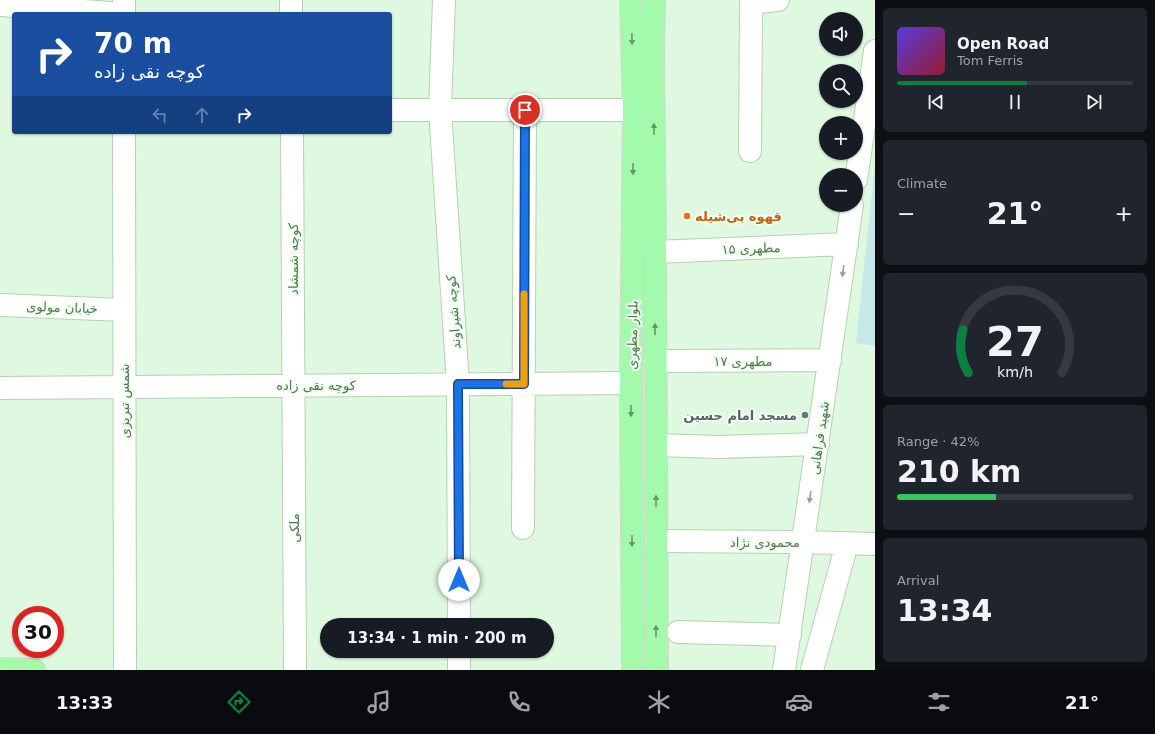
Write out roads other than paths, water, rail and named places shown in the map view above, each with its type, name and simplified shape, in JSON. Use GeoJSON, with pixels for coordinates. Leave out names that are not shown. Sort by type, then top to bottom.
{"type":"FeatureCollection","features":[{"type":"Feature","properties":{"kind":"main road","name":"بلوار مطهری"},"geometry":{"type":"LineString","coordinates":[[632,0],[634,110],[631,383],[633,670]]}},
{"type":"Feature","properties":{"kind":"main road","name":"بلوار مطهری"},"geometry":{"type":"LineString","coordinates":[[654,0],[653,60],[657,670]]}},
{"type":"Feature","properties":{"kind":"main road"},"geometry":{"type":"LineString","coordinates":[[0,669],[34,670]]}},
{"type":"Feature","properties":{"kind":"street"},"geometry":{"type":"LineString","coordinates":[[124,0],[124,12]]}},
{"type":"Feature","properties":{"kind":"street"},"geometry":{"type":"LineString","coordinates":[[291,0],[291,12]]}},
{"type":"Feature","properties":{"kind":"street","name":"کوچه شیراوند"},"geometry":{"type":"LineString","coordinates":[[444,0],[440,109],[458,384],[459,618]]}},
{"type":"Feature","properties":{"kind":"street"},"geometry":{"type":"LineString","coordinates":[[750,151],[751,1],[778,0]]}},
{"type":"Feature","properties":{"kind":"street"},"geometry":{"type":"LineString","coordinates":[[0,5],[96,12]]}},
{"type":"Feature","properties":{"kind":"street"},"geometry":{"type":"LineString","coordinates":[[858,168],[875,50]]}},
{"type":"Feature","properties":{"kind":"street"},"geometry":{"type":"LineString","coordinates":[[392,110],[634,110]]}},
{"type":"Feature","properties":{"kind":"street"},"geometry":{"type":"LineString","coordinates":[[524,528],[525,110]]}},
{"type":"Feature","properties":{"kind":"street","name":"شمس تبریزی"},"geometry":{"type":"LineString","coordinates":[[124,134],[125,670]]}},
{"type":"Feature","properties":{"kind":"street","name":"کوچه شمشاد"},"geometry":{"type":"LineString","coordinates":[[292,134],[293,386]]}},
{"type":"Feature","properties":{"kind":"street","name":"شهید فراهانی"},"geometry":{"type":"LineString","coordinates":[[784,670],[851,212]]}},
{"type":"Feature","properties":{"kind":"street","name":"مطهری ۱۵"},"geometry":{"type":"LineString","coordinates":[[655,252],[847,244]]}},
{"type":"Feature","properties":{"kind":"street","name":"خیابان مولوی"},"geometry":{"type":"LineString","coordinates":[[0,305],[124,310]]}},
{"type":"Feature","properties":{"kind":"street","name":"مطهری ۱۷"},"geometry":{"type":"LineString","coordinates":[[655,361],[830,360]]}},
{"type":"Feature","properties":{"kind":"street","name":"کوچه نقی زاده"},"geometry":{"type":"LineString","coordinates":[[0,388],[631,383]]}},
{"type":"Feature","properties":{"kind":"street","name":"ملکی"},"geometry":{"type":"LineString","coordinates":[[293,386],[295,670]]}},
{"type":"Feature","properties":{"kind":"street"},"geometry":{"type":"LineString","coordinates":[[656,445],[718,447],[818,444]]}},
{"type":"Feature","properties":{"kind":"street","name":"محمودی نژاد"},"geometry":{"type":"LineString","coordinates":[[656,541],[875,544]]}},
{"type":"Feature","properties":{"kind":"street"},"geometry":{"type":"LineString","coordinates":[[812,670],[847,544]]}},
{"type":"Feature","properties":{"kind":"street"},"geometry":{"type":"LineString","coordinates":[[678,632],[790,635]]}},
{"type":"Feature","properties":{"kind":"street"},"geometry":{"type":"LineString","coordinates":[[459,658],[459,670]]}},
{"type":"Feature","properties":{"kind":"place","name":"قهوه بی‌شیله"},"geometry":{"type":"Point","coordinates":[687,216]}},
{"type":"Feature","properties":{"kind":"place","name":"مسجد امام حسین"},"geometry":{"type":"Point","coordinates":[805,415]}}]}
